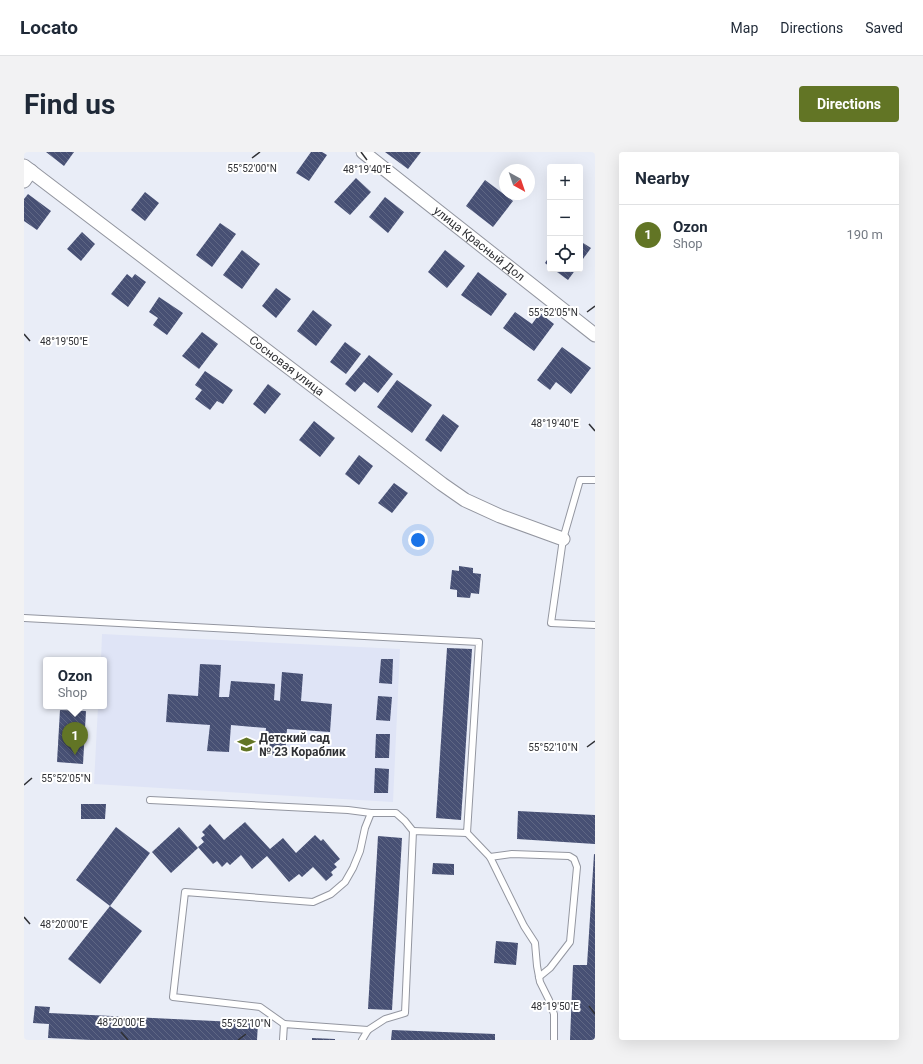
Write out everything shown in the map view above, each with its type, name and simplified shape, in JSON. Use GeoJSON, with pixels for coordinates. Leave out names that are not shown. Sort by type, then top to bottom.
{"type":"FeatureCollection","features":[{"type":"Feature","properties":{"kind":"street","name":"улица Красный Дол"},"geometry":{"type":"LineString","coordinates":[[363,152],[595,335]]}},
{"type":"Feature","properties":{"kind":"street","name":"Сосновая улица"},"geometry":{"type":"LineString","coordinates":[[26,173],[453,492],[465,500],[500,516],[563,539]]}},
{"type":"Feature","properties":{"kind":"lane"},"geometry":{"type":"LineString","coordinates":[[595,480],[580,480],[563,539],[551,623],[595,625]]}},
{"type":"Feature","properties":{"kind":"lane"},"geometry":{"type":"LineString","coordinates":[[24,618],[479,642],[467,833]]}},
{"type":"Feature","properties":{"kind":"lane"},"geometry":{"type":"LineString","coordinates":[[150,800],[348,810],[371,814],[396,813],[405,821],[413,831],[405,1013],[385,1019],[368,1030],[362,1040]]}},
{"type":"Feature","properties":{"kind":"lane"},"geometry":{"type":"LineString","coordinates":[[368,1030],[284,1024],[260,1007],[173,997],[185,892],[313,902],[331,894],[345,882],[360,851],[365,828],[371,814]]}},
{"type":"Feature","properties":{"kind":"lane"},"geometry":{"type":"LineString","coordinates":[[413,831],[467,833],[490,857],[524,926],[535,943],[540,982],[554,1014],[554,1040]]}},
{"type":"Feature","properties":{"kind":"lane"},"geometry":{"type":"LineString","coordinates":[[490,857],[512,854],[568,856],[574,859],[577,867],[570,942],[550,968],[539,977]]}},
{"type":"Feature","properties":{"kind":"lane"},"geometry":{"type":"LineString","coordinates":[[283,1040],[284,1024]]}},
{"type":"Feature","properties":{"kind":"shaded area","name":"Детский сад № 23 Кораблик"},"geometry":{"type":"Polygon","coordinates":[[[102,634],[400,649],[393,802],[94,784],[98,709],[107,709],[107,657],[101,657],[102,634]]]}},
{"type":"Feature","properties":{"kind":"building"},"geometry":{"type":"Polygon","coordinates":[[[46,152],[74,152],[64,166],[46,152]]]}},
{"type":"Feature","properties":{"kind":"building"},"geometry":{"type":"Polygon","coordinates":[[[311,152],[322,152],[327,155],[309,181],[296,173],[311,152]]]}},
{"type":"Feature","properties":{"kind":"building"},"geometry":{"type":"Polygon","coordinates":[[[385,152],[421,152],[408,169],[385,152]]]}},
{"type":"Feature","properties":{"kind":"building"},"geometry":{"type":"Polygon","coordinates":[[[356,178],[371,192],[350,215],[334,202],[356,178]]]}},
{"type":"Feature","properties":{"kind":"building"},"geometry":{"type":"Polygon","coordinates":[[[485,180],[499,190],[499,200],[513,201],[493,227],[466,206],[485,180]]]}},
{"type":"Feature","properties":{"kind":"building"},"geometry":{"type":"Polygon","coordinates":[[[145,192],[159,203],[145,221],[131,210],[145,192]]]}},
{"type":"Feature","properties":{"kind":"building"},"geometry":{"type":"Polygon","coordinates":[[[28,194],[51,211],[37,230],[24,221],[24,199],[28,194]]]}},
{"type":"Feature","properties":{"kind":"building"},"geometry":{"type":"Polygon","coordinates":[[[385,197],[404,212],[388,233],[369,217],[385,197]]]}},
{"type":"Feature","properties":{"kind":"building"},"geometry":{"type":"Polygon","coordinates":[[[220,223],[236,234],[212,267],[196,255],[220,223]]]}},
{"type":"Feature","properties":{"kind":"building"},"geometry":{"type":"Polygon","coordinates":[[[82,232],[95,244],[81,261],[67,249],[82,232]]]}},
{"type":"Feature","properties":{"kind":"building"},"geometry":{"type":"Polygon","coordinates":[[[583,243],[591,248],[583,259],[583,243]]]}},
{"type":"Feature","properties":{"kind":"building"},"geometry":{"type":"Polygon","coordinates":[[[242,250],[260,264],[242,289],[223,275],[242,250]]]}},
{"type":"Feature","properties":{"kind":"building"},"geometry":{"type":"Polygon","coordinates":[[[445,250],[465,266],[447,288],[428,272],[445,250]]]}},
{"type":"Feature","properties":{"kind":"building"},"geometry":{"type":"Polygon","coordinates":[[[478,272],[507,294],[491,316],[461,295],[478,272]]]}},
{"type":"Feature","properties":{"kind":"building"},"geometry":{"type":"Polygon","coordinates":[[[557,272],[574,272],[568,280],[557,272]]]}},
{"type":"Feature","properties":{"kind":"building"},"geometry":{"type":"Polygon","coordinates":[[[127,274],[132,278],[135,274],[146,282],[128,307],[111,294],[127,274]]]}},
{"type":"Feature","properties":{"kind":"building"},"geometry":{"type":"Polygon","coordinates":[[[276,288],[291,299],[276,318],[262,306],[276,288]]]}},
{"type":"Feature","properties":{"kind":"building"},"geometry":{"type":"Polygon","coordinates":[[[159,297],[183,313],[167,335],[153,325],[158,318],[149,312],[159,297]]]}},
{"type":"Feature","properties":{"kind":"building"},"geometry":{"type":"Polygon","coordinates":[[[313,310],[332,325],[316,346],[297,331],[313,310]]]}},
{"type":"Feature","properties":{"kind":"building"},"geometry":{"type":"Polygon","coordinates":[[[515,312],[532,324],[540,313],[554,324],[534,351],[503,328],[515,312]]]}},
{"type":"Feature","properties":{"kind":"building"},"geometry":{"type":"Polygon","coordinates":[[[202,332],[218,344],[199,369],[182,356],[202,332]]]}},
{"type":"Feature","properties":{"kind":"building"},"geometry":{"type":"Polygon","coordinates":[[[345,342],[361,354],[346,374],[330,362],[345,342]]]}},
{"type":"Feature","properties":{"kind":"building"},"geometry":{"type":"Polygon","coordinates":[[[562,347],[591,368],[571,394],[556,382],[550,390],[537,380],[562,347]]]}},
{"type":"Feature","properties":{"kind":"building"},"geometry":{"type":"Polygon","coordinates":[[[369,355],[393,374],[378,393],[364,382],[355,392],[345,384],[369,355]]]}},
{"type":"Feature","properties":{"kind":"building"},"geometry":{"type":"Polygon","coordinates":[[[205,371],[233,390],[223,404],[217,401],[210,410],[195,399],[202,390],[195,385],[205,371]]]}},
{"type":"Feature","properties":{"kind":"building"},"geometry":{"type":"Polygon","coordinates":[[[397,380],[432,405],[412,433],[377,407],[397,380]]]}},
{"type":"Feature","properties":{"kind":"building"},"geometry":{"type":"Polygon","coordinates":[[[268,384],[281,394],[265,414],[253,404],[268,384]]]}},
{"type":"Feature","properties":{"kind":"building"},"geometry":{"type":"Polygon","coordinates":[[[443,414],[459,426],[441,452],[425,440],[443,414]]]}},
{"type":"Feature","properties":{"kind":"building"},"geometry":{"type":"Polygon","coordinates":[[[314,421],[335,438],[320,457],[299,440],[314,421]]]}},
{"type":"Feature","properties":{"kind":"building"},"geometry":{"type":"Polygon","coordinates":[[[359,455],[373,466],[359,485],[345,474],[359,455]]]}},
{"type":"Feature","properties":{"kind":"building"},"geometry":{"type":"Polygon","coordinates":[[[394,483],[408,493],[392,513],[378,503],[394,483]]]}},
{"type":"Feature","properties":{"kind":"building"},"geometry":{"type":"Polygon","coordinates":[[[459,566],[473,568],[473,573],[481,574],[479,594],[471,593],[470,598],[457,597],[457,590],[450,589],[452,570],[459,571],[459,566]]]}},
{"type":"Feature","properties":{"kind":"building"},"geometry":{"type":"Polygon","coordinates":[[[447,648],[472,649],[461,820],[436,818],[447,648]]]}},
{"type":"Feature","properties":{"kind":"building"},"geometry":{"type":"Polygon","coordinates":[[[381,659],[393,659],[392,684],[379,683],[381,659]]]}},
{"type":"Feature","properties":{"kind":"building"},"geometry":{"type":"Polygon","coordinates":[[[200,664],[221,665],[219,697],[229,697],[231,681],[275,684],[274,700],[280,701],[282,672],[303,674],[301,701],[332,704],[330,732],[287,729],[285,756],[264,754],[266,728],[231,725],[229,752],[207,751],[210,725],[166,722],[168,694],[198,696],[200,664]]]}},
{"type":"Feature","properties":{"kind":"building"},"geometry":{"type":"Polygon","coordinates":[[[378,696],[392,697],[390,721],[376,720],[378,696]]]}},
{"type":"Feature","properties":{"kind":"building"},"geometry":{"type":"Polygon","coordinates":[[[60,710],[86,711],[83,764],[57,762],[60,710]]]}},
{"type":"Feature","properties":{"kind":"building"},"geometry":{"type":"Polygon","coordinates":[[[376,734],[390,734],[389,758],[375,758],[376,734]]]}},
{"type":"Feature","properties":{"kind":"building"},"geometry":{"type":"Polygon","coordinates":[[[375,768],[389,769],[388,793],[374,793],[375,768]]]}},
{"type":"Feature","properties":{"kind":"building"},"geometry":{"type":"Polygon","coordinates":[[[81,804],[106,804],[105,819],[81,819],[81,804]]]}},
{"type":"Feature","properties":{"kind":"building"},"geometry":{"type":"Polygon","coordinates":[[[518,811],[595,815],[595,844],[517,839],[518,811]]]}},
{"type":"Feature","properties":{"kind":"building"},"geometry":{"type":"Polygon","coordinates":[[[245,822],[270,849],[283,838],[296,853],[315,835],[321,841],[323,839],[340,859],[334,864],[337,867],[331,872],[333,875],[326,881],[313,867],[302,877],[299,874],[289,882],[267,856],[252,869],[241,855],[230,865],[227,862],[222,867],[217,861],[213,864],[198,847],[204,842],[201,838],[205,835],[202,832],[210,824],[224,840],[245,822]]]}},
{"type":"Feature","properties":{"kind":"building"},"geometry":{"type":"Polygon","coordinates":[[[116,827],[150,853],[110,906],[76,880],[116,827]]]}},
{"type":"Feature","properties":{"kind":"building"},"geometry":{"type":"Polygon","coordinates":[[[179,827],[198,848],[171,873],[152,852],[179,827]]]}},
{"type":"Feature","properties":{"kind":"building"},"geometry":{"type":"Polygon","coordinates":[[[378,836],[402,838],[392,1010],[368,1009],[378,836]]]}},
{"type":"Feature","properties":{"kind":"building"},"geometry":{"type":"Polygon","coordinates":[[[594,854],[595,1040],[570,1040],[573,965],[587,965],[594,854]]]}},
{"type":"Feature","properties":{"kind":"building"},"geometry":{"type":"Polygon","coordinates":[[[433,863],[454,864],[454,875],[432,874],[433,863]]]}},
{"type":"Feature","properties":{"kind":"building"},"geometry":{"type":"Polygon","coordinates":[[[110,906],[142,931],[100,984],[68,959],[110,906]]]}},
{"type":"Feature","properties":{"kind":"building"},"geometry":{"type":"Polygon","coordinates":[[[496,941],[518,943],[516,965],[494,963],[496,941]]]}},
{"type":"Feature","properties":{"kind":"building"},"geometry":{"type":"Polygon","coordinates":[[[35,1006],[50,1007],[49,1013],[258,1023],[257,1040],[91,1040],[48,1038],[49,1024],[33,1023],[35,1006]]]}},
{"type":"Feature","properties":{"kind":"building"},"geometry":{"type":"Polygon","coordinates":[[[392,1030],[495,1034],[495,1040],[391,1040],[392,1030]]]}},
{"type":"Feature","properties":{"kind":"building"},"geometry":{"type":"Polygon","coordinates":[[[312,1038],[335,1039],[335,1040],[312,1040],[312,1038]]]}},
{"type":"Feature","properties":{"kind":"place","name":"Детский сад № 23 Кораблик"},"geometry":{"type":"Point","coordinates":[246,745]}},
{"type":"Feature","properties":{"kind":"place","name":"Ozon"},"geometry":{"type":"Point","coordinates":[75,755]}}]}
